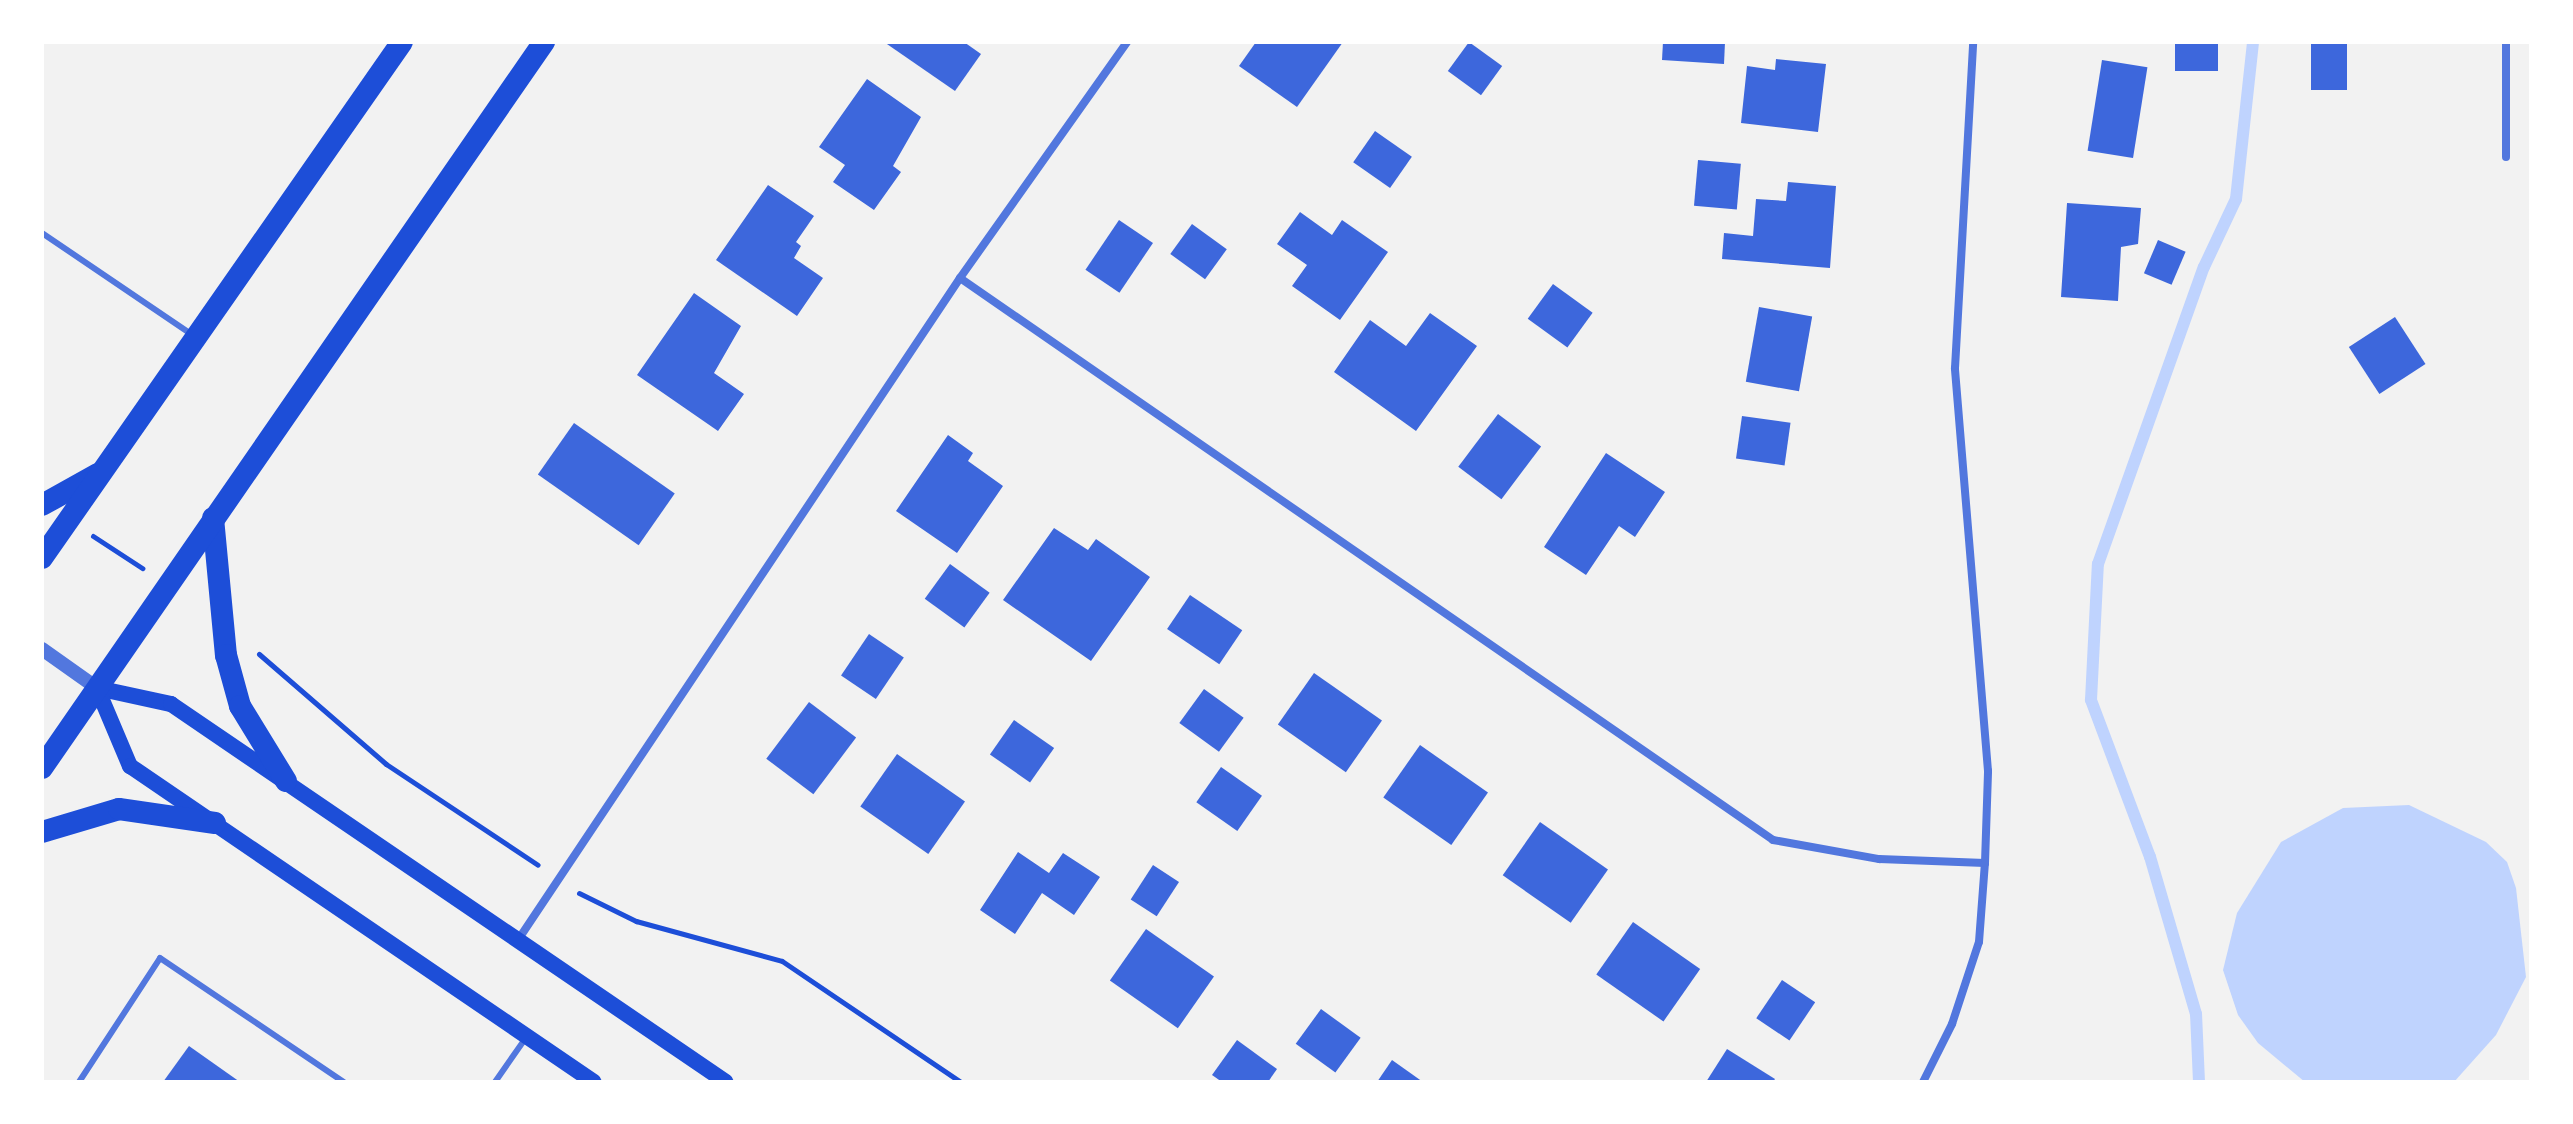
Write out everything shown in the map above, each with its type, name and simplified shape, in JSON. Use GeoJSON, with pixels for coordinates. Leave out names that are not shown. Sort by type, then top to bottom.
{"type":"FeatureCollection","features":[{"type":"Feature","properties":{"kind":"highway"},"geometry":{"type":"LineString","coordinates":[[42,558],[402,42]]}},
{"type":"Feature","properties":{"kind":"highway"},"geometry":{"type":"LineString","coordinates":[[42,768],[544,42]]}},
{"type":"Feature","properties":{"kind":"highway"},"geometry":{"type":"LineString","coordinates":[[42,505],[102,471]]}},
{"type":"Feature","properties":{"kind":"highway"},"geometry":{"type":"LineString","coordinates":[[213,518],[226,655],[240,706],[286,781]]}},
{"type":"Feature","properties":{"kind":"highway"},"geometry":{"type":"LineString","coordinates":[[42,832],[119,809],[215,823]]}},
{"type":"Feature","properties":{"kind":"main road"},"geometry":{"type":"LineString","coordinates":[[97,688],[171,704],[726,1082]]}},
{"type":"Feature","properties":{"kind":"main road"},"geometry":{"type":"LineString","coordinates":[[97,688],[130,766],[594,1082]]}},
{"type":"Feature","properties":{"kind":"street"},"geometry":{"type":"LineString","coordinates":[[517,941],[960,278],[1127,42]]}},
{"type":"Feature","properties":{"kind":"street"},"geometry":{"type":"LineString","coordinates":[[1923,1082],[1952,1024],[1979,942],[1985,863],[1988,771],[1955,368],[1973,42]]}},
{"type":"Feature","properties":{"kind":"street"},"geometry":{"type":"LineString","coordinates":[[2506,42],[2506,157]]}},
{"type":"Feature","properties":{"kind":"street"},"geometry":{"type":"LineString","coordinates":[[960,278],[1773,840],[1879,859],[1985,863]]}},
{"type":"Feature","properties":{"kind":"street"},"geometry":{"type":"LineString","coordinates":[[42,649],[97,688]]}},
{"type":"Feature","properties":{"kind":"lane"},"geometry":{"type":"LineString","coordinates":[[42,233],[194,336]]}},
{"type":"Feature","properties":{"kind":"lane"},"geometry":{"type":"LineString","coordinates":[[79,1082],[160,958],[344,1082]]}},
{"type":"Feature","properties":{"kind":"lane"},"geometry":{"type":"LineString","coordinates":[[495,1082],[527,1036]]}},
{"type":"Feature","properties":{"kind":"path"},"geometry":{"type":"LineString","coordinates":[[126,556],[141,567]]}},
{"type":"Feature","properties":{"kind":"path"},"geometry":{"type":"LineString","coordinates":[[254,651],[386,764],[522,854]]}},
{"type":"Feature","properties":{"kind":"path"},"geometry":{"type":"LineString","coordinates":[[589,900],[636,921],[782,961],[961,1082]]}},
{"type":"Feature","properties":{"kind":"water"},"geometry":{"type":"Polygon","coordinates":[[[2409,805],[2486,842],[2507,862],[2516,888],[2526,977],[2496,1035],[2454,1082],[2305,1082],[2258,1043],[2238,1015],[2223,970],[2237,913],[2281,842],[2343,808],[2409,805]]]}},
{"type":"Feature","properties":{"kind":"building"},"geometry":{"type":"Polygon","coordinates":[[[884,42],[964,42],[981,54],[955,91],[884,42]]]}},
{"type":"Feature","properties":{"kind":"building"},"geometry":{"type":"Polygon","coordinates":[[[1256,42],[1343,42],[1297,107],[1239,66],[1256,42]]]}},
{"type":"Feature","properties":{"kind":"building"},"geometry":{"type":"Polygon","coordinates":[[[1469,42],[1502,66],[1481,95],[1448,71],[1469,42]]]}},
{"type":"Feature","properties":{"kind":"building"},"geometry":{"type":"Polygon","coordinates":[[[1663,42],[1725,42],[1724,64],[1662,60],[1663,42]]]}},
{"type":"Feature","properties":{"kind":"building"},"geometry":{"type":"Polygon","coordinates":[[[2175,42],[2218,42],[2218,71],[2175,71],[2175,42]]]}},
{"type":"Feature","properties":{"kind":"building"},"geometry":{"type":"Polygon","coordinates":[[[2311,42],[2347,42],[2347,90],[2311,90],[2311,42]]]}},
{"type":"Feature","properties":{"kind":"building"},"geometry":{"type":"Polygon","coordinates":[[[1776,59],[1826,64],[1818,132],[1741,123],[1747,66],[1775,70],[1776,59]]]}},
{"type":"Feature","properties":{"kind":"building"},"geometry":{"type":"Polygon","coordinates":[[[2102,60],[2147,67],[2133,158],[2088,151],[2102,60]]]}},
{"type":"Feature","properties":{"kind":"building"},"geometry":{"type":"Polygon","coordinates":[[[867,79],[921,117],[893,166],[901,172],[874,210],[833,182],[845,165],[819,147],[867,79]]]}},
{"type":"Feature","properties":{"kind":"building"},"geometry":{"type":"Polygon","coordinates":[[[1375,131],[1412,157],[1390,188],[1353,162],[1375,131]]]}},
{"type":"Feature","properties":{"kind":"building"},"geometry":{"type":"Polygon","coordinates":[[[1698,160],[1741,164],[1737,210],[1694,206],[1698,160]]]}},
{"type":"Feature","properties":{"kind":"building"},"geometry":{"type":"Polygon","coordinates":[[[1788,182],[1836,186],[1830,268],[1722,259],[1724,233],[1753,236],[1756,199],[1786,201],[1788,182]]]}},
{"type":"Feature","properties":{"kind":"building"},"geometry":{"type":"Polygon","coordinates":[[[768,185],[814,216],[796,242],[801,246],[794,258],[823,278],[797,316],[716,260],[768,185]]]}},
{"type":"Feature","properties":{"kind":"building"},"geometry":{"type":"Polygon","coordinates":[[[2067,203],[2141,208],[2138,244],[2121,247],[2118,301],[2061,297],[2067,203]]]}},
{"type":"Feature","properties":{"kind":"building"},"geometry":{"type":"Polygon","coordinates":[[[1300,212],[1332,235],[1342,220],[1388,252],[1340,320],[1292,286],[1307,265],[1277,244],[1300,212]]]}},
{"type":"Feature","properties":{"kind":"building"},"geometry":{"type":"Polygon","coordinates":[[[1119,220],[1153,243],[1119,293],[1085,270],[1119,220]]]}},
{"type":"Feature","properties":{"kind":"building"},"geometry":{"type":"Polygon","coordinates":[[[1192,224],[1227,249],[1205,279],[1170,254],[1192,224]]]}},
{"type":"Feature","properties":{"kind":"building"},"geometry":{"type":"Polygon","coordinates":[[[2158,240],[2186,252],[2172,285],[2144,273],[2158,240]]]}},
{"type":"Feature","properties":{"kind":"building"},"geometry":{"type":"Polygon","coordinates":[[[1553,284],[1593,313],[1567,348],[1528,319],[1553,284]]]}},
{"type":"Feature","properties":{"kind":"building"},"geometry":{"type":"Polygon","coordinates":[[[694,293],[741,326],[714,373],[744,394],[718,431],[637,375],[694,293]]]}},
{"type":"Feature","properties":{"kind":"building"},"geometry":{"type":"Polygon","coordinates":[[[1759,307],[1812,316],[1799,391],[1746,382],[1759,307]]]}},
{"type":"Feature","properties":{"kind":"building"},"geometry":{"type":"Polygon","coordinates":[[[1430,313],[1477,346],[1416,431],[1334,372],[1370,320],[1406,346],[1430,313]]]}},
{"type":"Feature","properties":{"kind":"building"},"geometry":{"type":"Polygon","coordinates":[[[2395,317],[2425,364],[2379,394],[2349,347],[2395,317]]]}},
{"type":"Feature","properties":{"kind":"building"},"geometry":{"type":"Polygon","coordinates":[[[1498,414],[1541,446],[1501,499],[1458,467],[1498,414]]]}},
{"type":"Feature","properties":{"kind":"building"},"geometry":{"type":"Polygon","coordinates":[[[1742,416],[1791,423],[1785,465],[1736,459],[1742,416]]]}},
{"type":"Feature","properties":{"kind":"building"},"geometry":{"type":"Polygon","coordinates":[[[574,423],[675,494],[639,545],[538,475],[574,423]]]}},
{"type":"Feature","properties":{"kind":"building"},"geometry":{"type":"Polygon","coordinates":[[[948,435],[973,453],[968,461],[1003,486],[957,553],[896,511],[948,435]]]}},
{"type":"Feature","properties":{"kind":"building"},"geometry":{"type":"Polygon","coordinates":[[[1606,453],[1665,492],[1635,537],[1619,526],[1586,575],[1544,547],[1606,453]]]}},
{"type":"Feature","properties":{"kind":"building"},"geometry":{"type":"Polygon","coordinates":[[[1054,528],[1088,550],[1096,539],[1150,577],[1091,661],[1003,600],[1054,528]]]}},
{"type":"Feature","properties":{"kind":"building"},"geometry":{"type":"Polygon","coordinates":[[[950,564],[990,593],[964,628],[925,599],[950,564]]]}},
{"type":"Feature","properties":{"kind":"building"},"geometry":{"type":"Polygon","coordinates":[[[1190,595],[1242,630],[1219,664],[1167,629],[1190,595]]]}},
{"type":"Feature","properties":{"kind":"building"},"geometry":{"type":"Polygon","coordinates":[[[869,634],[904,657],[876,699],[841,675],[869,634]]]}},
{"type":"Feature","properties":{"kind":"building"},"geometry":{"type":"Polygon","coordinates":[[[1314,673],[1382,721],[1346,772],[1278,725],[1314,673]]]}},
{"type":"Feature","properties":{"kind":"building"},"geometry":{"type":"Polygon","coordinates":[[[1204,689],[1244,718],[1219,752],[1179,723],[1204,689]]]}},
{"type":"Feature","properties":{"kind":"building"},"geometry":{"type":"Polygon","coordinates":[[[809,702],[856,738],[813,794],[766,759],[809,702]]]}},
{"type":"Feature","properties":{"kind":"building"},"geometry":{"type":"Polygon","coordinates":[[[1014,720],[1054,748],[1030,783],[990,754],[1014,720]]]}},
{"type":"Feature","properties":{"kind":"building"},"geometry":{"type":"Polygon","coordinates":[[[1420,745],[1488,793],[1451,845],[1383,797],[1420,745]]]}},
{"type":"Feature","properties":{"kind":"building"},"geometry":{"type":"Polygon","coordinates":[[[897,754],[965,802],[928,854],[860,806],[897,754]]]}},
{"type":"Feature","properties":{"kind":"building"},"geometry":{"type":"Polygon","coordinates":[[[1221,767],[1262,796],[1237,831],[1196,802],[1221,767]]]}},
{"type":"Feature","properties":{"kind":"building"},"geometry":{"type":"Polygon","coordinates":[[[1540,822],[1608,870],[1571,923],[1503,875],[1540,822]]]}},
{"type":"Feature","properties":{"kind":"building"},"geometry":{"type":"Polygon","coordinates":[[[1018,852],[1049,873],[1063,853],[1100,877],[1074,915],[1042,893],[1015,934],[980,910],[1018,852]]]}},
{"type":"Feature","properties":{"kind":"building"},"geometry":{"type":"Polygon","coordinates":[[[1153,865],[1179,882],[1157,916],[1131,899],[1153,865]]]}},
{"type":"Feature","properties":{"kind":"building"},"geometry":{"type":"Polygon","coordinates":[[[1633,922],[1700,969],[1663,1021],[1596,974],[1633,922]]]}},
{"type":"Feature","properties":{"kind":"building"},"geometry":{"type":"Polygon","coordinates":[[[1146,929],[1214,977],[1178,1028],[1110,981],[1146,929]]]}},
{"type":"Feature","properties":{"kind":"building"},"geometry":{"type":"Polygon","coordinates":[[[1782,980],[1815,1002],[1789,1041],[1756,1018],[1782,980]]]}},
{"type":"Feature","properties":{"kind":"building"},"geometry":{"type":"Polygon","coordinates":[[[1321,1009],[1361,1038],[1335,1073],[1296,1044],[1321,1009]]]}},
{"type":"Feature","properties":{"kind":"building"},"geometry":{"type":"Polygon","coordinates":[[[1237,1040],[1277,1069],[1268,1082],[1222,1082],[1212,1075],[1237,1040]]]}},
{"type":"Feature","properties":{"kind":"building"},"geometry":{"type":"Polygon","coordinates":[[[189,1046],[240,1082],[163,1082],[189,1046]]]}},
{"type":"Feature","properties":{"kind":"building"},"geometry":{"type":"Polygon","coordinates":[[[1727,1049],[1775,1079],[1773,1082],[1706,1082],[1727,1049]]]}},
{"type":"Feature","properties":{"kind":"building"},"geometry":{"type":"Polygon","coordinates":[[[1392,1060],[1423,1082],[1377,1082],[1392,1060]]]}},
{"type":"Feature","properties":{"kind":"waterway"},"geometry":{"type":"LineString","coordinates":[[2199,1082],[2196,1014],[2150,857],[2091,700],[2098,564],[2204,267],[2236,199],[2253,42]]}}]}
